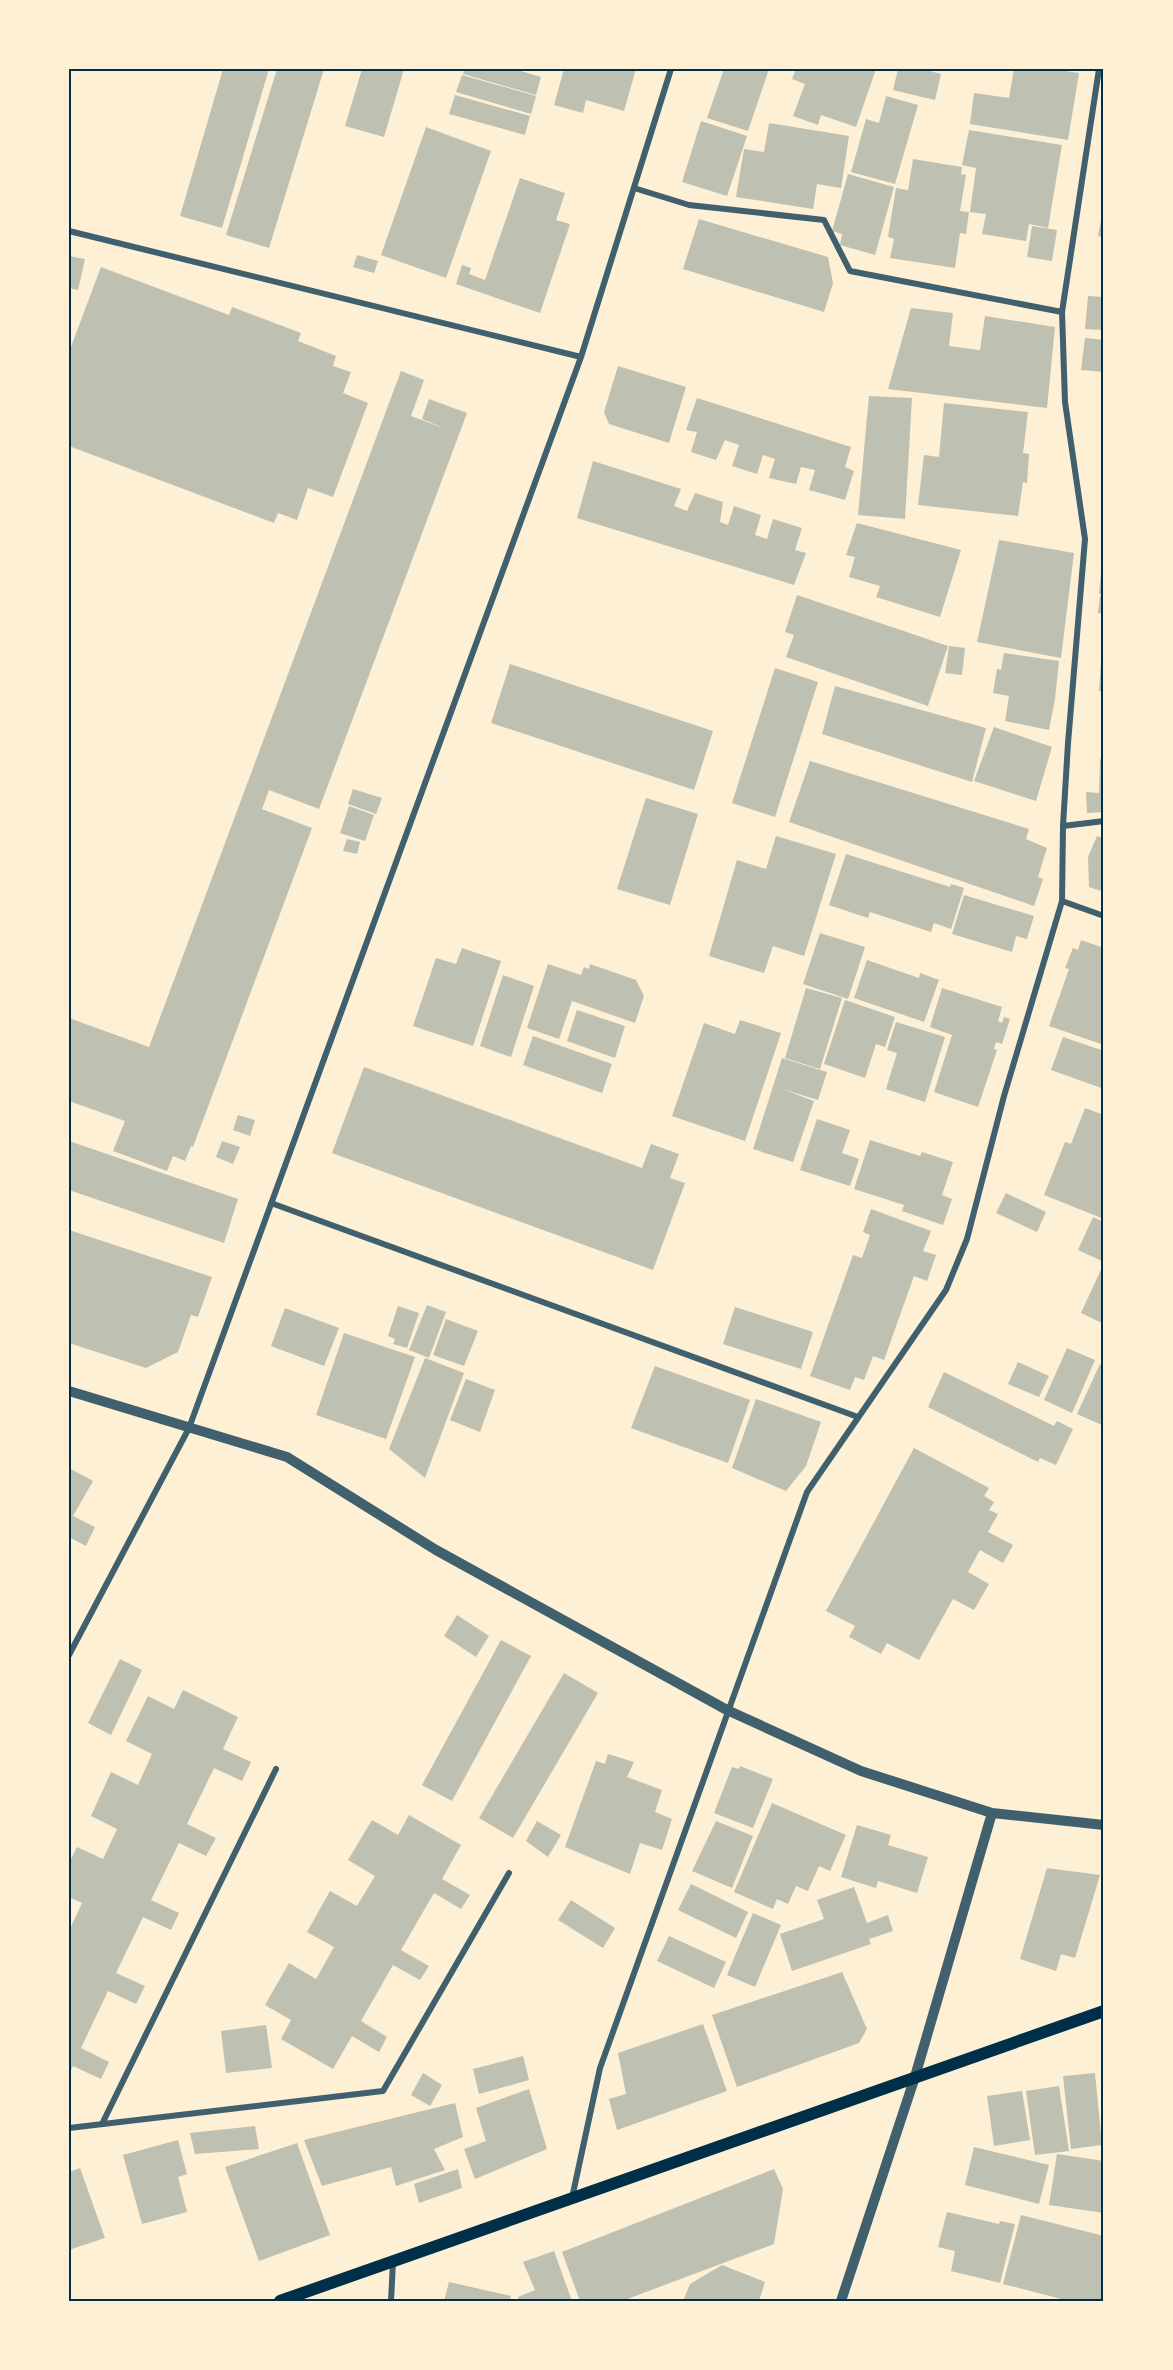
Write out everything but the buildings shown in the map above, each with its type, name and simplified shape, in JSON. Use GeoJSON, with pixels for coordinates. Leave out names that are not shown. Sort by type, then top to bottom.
{"type":"FeatureCollection","features":[{"type":"Feature","properties":{"kind":"main road"},"geometry":{"type":"LineString","coordinates":[[280,2301],[914,2080],[1104,2011]]}},
{"type":"Feature","properties":{"kind":"street"},"geometry":{"type":"LineString","coordinates":[[69,1655],[189,1428],[581,357],[671,69]]}},
{"type":"Feature","properties":{"kind":"street"},"geometry":{"type":"LineString","coordinates":[[572,2198],[600,2068],[807,1492],[946,1290],[967,1239],[1004,1096],[1062,901],[1063,826],[1086,539],[1065,402],[1062,312],[1099,69]]}},
{"type":"Feature","properties":{"kind":"street"},"geometry":{"type":"LineString","coordinates":[[634,188],[689,205],[824,220],[850,271],[1062,312]]}},
{"type":"Feature","properties":{"kind":"street"},"geometry":{"type":"LineString","coordinates":[[69,231],[581,357]]}},
{"type":"Feature","properties":{"kind":"street"},"geometry":{"type":"LineString","coordinates":[[1063,826],[1104,821]]}},
{"type":"Feature","properties":{"kind":"street"},"geometry":{"type":"LineString","coordinates":[[1062,901],[1104,916]]}},
{"type":"Feature","properties":{"kind":"street"},"geometry":{"type":"LineString","coordinates":[[271,1203],[858,1417]]}},
{"type":"Feature","properties":{"kind":"street"},"geometry":{"type":"LineString","coordinates":[[69,1391],[287,1457],[436,1550],[727,1710],[861,1771],[992,1813],[1104,1825]]}},
{"type":"Feature","properties":{"kind":"street"},"geometry":{"type":"LineString","coordinates":[[102,2124],[276,1769]]}},
{"type":"Feature","properties":{"kind":"street"},"geometry":{"type":"LineString","coordinates":[[841,2301],[914,2080],[992,1813]]}},
{"type":"Feature","properties":{"kind":"street"},"geometry":{"type":"LineString","coordinates":[[69,2128],[384,2091],[509,1874]]}},
{"type":"Feature","properties":{"kind":"street"},"geometry":{"type":"LineString","coordinates":[[391,2301],[393,2261]]}}]}
